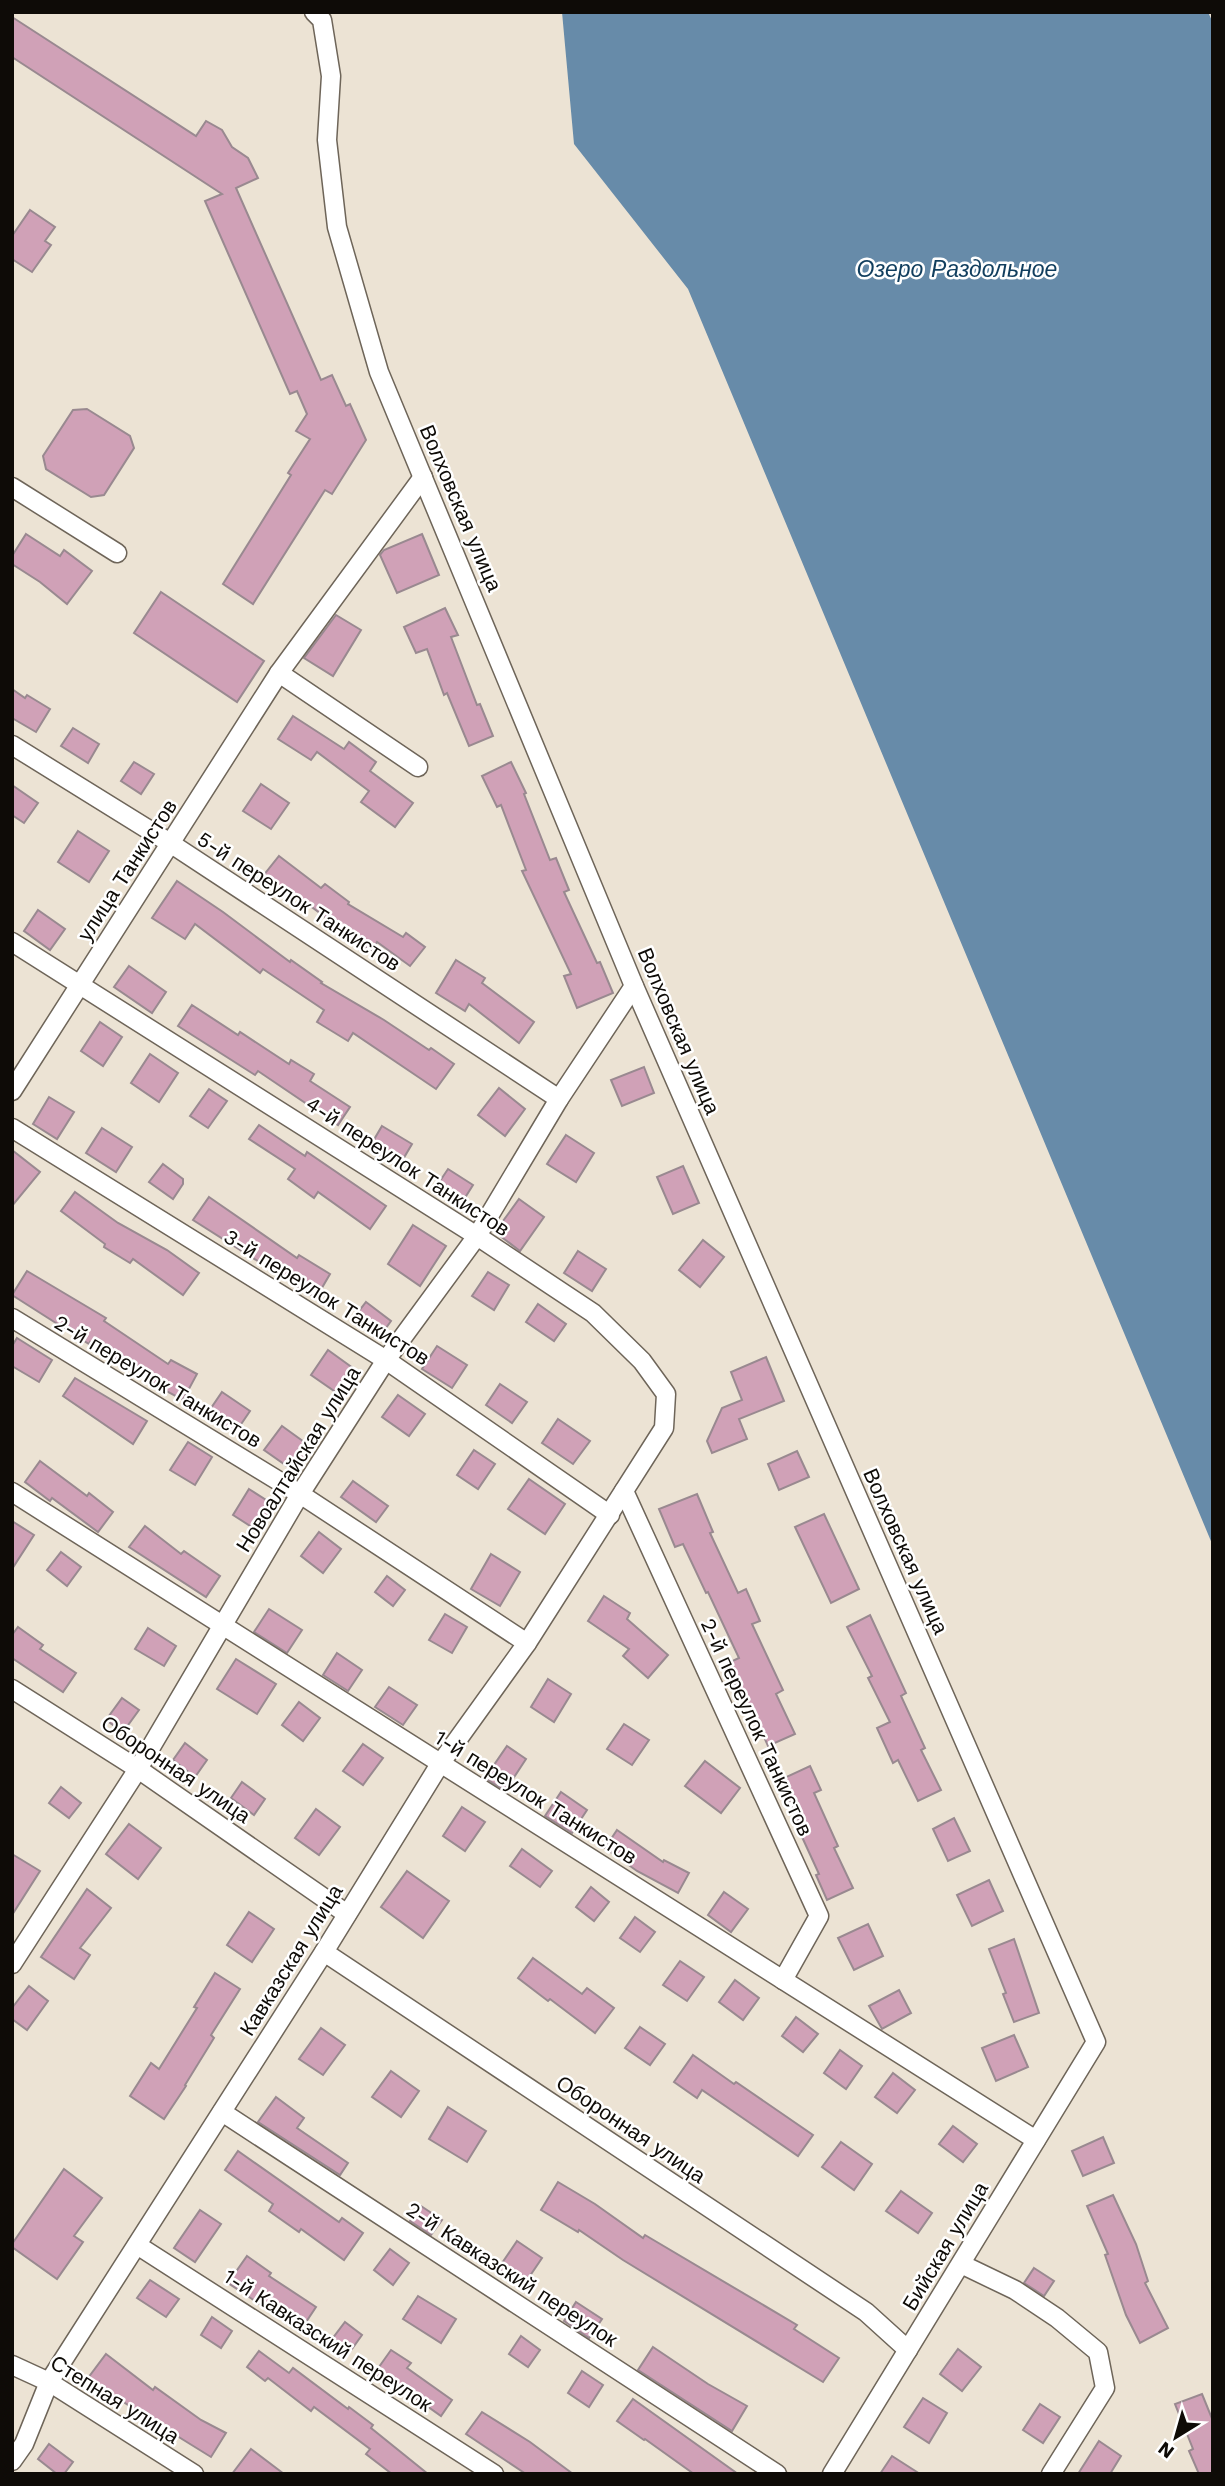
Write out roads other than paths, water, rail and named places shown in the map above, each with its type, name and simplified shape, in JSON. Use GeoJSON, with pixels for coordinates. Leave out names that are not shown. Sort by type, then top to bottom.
{"type":"FeatureCollection","features":[{"type":"Feature","properties":{"kind":"street","name":"Волховская улица"},"geometry":{"type":"LineString","coordinates":[[314,12],[322,20],[331,76],[327,140],[337,227],[379,372],[634,986],[1096,2042]]}},
{"type":"Feature","properties":{"kind":"street","name":"улица Танкистов"},"geometry":{"type":"LineString","coordinates":[[12,1091],[279,673],[423,477]]}},
{"type":"Feature","properties":{"kind":"street"},"geometry":{"type":"LineString","coordinates":[[12,487],[117,553]]}},
{"type":"Feature","properties":{"kind":"street"},"geometry":{"type":"LineString","coordinates":[[279,673],[418,767]]}},
{"type":"Feature","properties":{"kind":"street","name":"5-й переулок Танкистов"},"geometry":{"type":"LineString","coordinates":[[12,745],[170,844],[559,1099]]}},
{"type":"Feature","properties":{"kind":"street","name":"4-й переулок Танкистов"},"geometry":{"type":"LineString","coordinates":[[12,942],[477,1236],[593,1313],[642,1361],[666,1394],[664,1428],[624,1491]]}},
{"type":"Feature","properties":{"kind":"street","name":"Новоалтайская улица"},"geometry":{"type":"LineString","coordinates":[[12,1964],[138,1769],[300,1494],[386,1360],[477,1236],[559,1099],[634,986]]}},
{"type":"Feature","properties":{"kind":"street","name":"3-й переулок Танкистов"},"geometry":{"type":"LineString","coordinates":[[12,1128],[386,1360],[610,1515]]}},
{"type":"Feature","properties":{"kind":"street","name":"2-й переулок Танкистов"},"geometry":{"type":"LineString","coordinates":[[12,1318],[300,1494],[527,1643]]}},
{"type":"Feature","properties":{"kind":"street","name":"Кавказская улица"},"geometry":{"type":"LineString","coordinates":[[12,2461],[24,2444],[48,2382],[324,1952],[440,1764],[527,1643],[624,1491]]}},
{"type":"Feature","properties":{"kind":"street","name":"2-й переулок Танкистов"},"geometry":{"type":"LineString","coordinates":[[624,1491],[818,1916],[783,1980]]}},
{"type":"Feature","properties":{"kind":"street","name":"1-й переулок Танкистов"},"geometry":{"type":"LineString","coordinates":[[12,1492],[1036,2140]]}},
{"type":"Feature","properties":{"kind":"street","name":"Оборонная улица"},"geometry":{"type":"LineString","coordinates":[[12,1689],[138,1769],[347,1914]]}},
{"type":"Feature","properties":{"kind":"street","name":"Оборонная улица"},"geometry":{"type":"LineString","coordinates":[[324,1952],[866,2312],[908,2350]]}},
{"type":"Feature","properties":{"kind":"street","name":"Бийская улица"},"geometry":{"type":"LineString","coordinates":[[832,2474],[1096,2042]]}},
{"type":"Feature","properties":{"kind":"street","name":"2-й Кавказский переулок"},"geometry":{"type":"LineString","coordinates":[[222,2112],[777,2474]]}},
{"type":"Feature","properties":{"kind":"street","name":"1-й Кавказский переулок"},"geometry":{"type":"LineString","coordinates":[[136,2245],[494,2474]]}},
{"type":"Feature","properties":{"kind":"street"},"geometry":{"type":"LineString","coordinates":[[961,2264],[1015,2290],[1057,2318],[1098,2353],[1105,2388],[1051,2474]]}},
{"type":"Feature","properties":{"kind":"street","name":"Степная улица"},"geometry":{"type":"LineString","coordinates":[[12,2365],[48,2382],[194,2474]]}},
{"type":"Feature","properties":{"kind":"water","name":"Озеро Раздольное"},"geometry":{"type":"Polygon","coordinates":[[[562,12],[1208,12],[1213,23],[1213,1546],[688,289],[574,144],[562,12]]]}}]}
